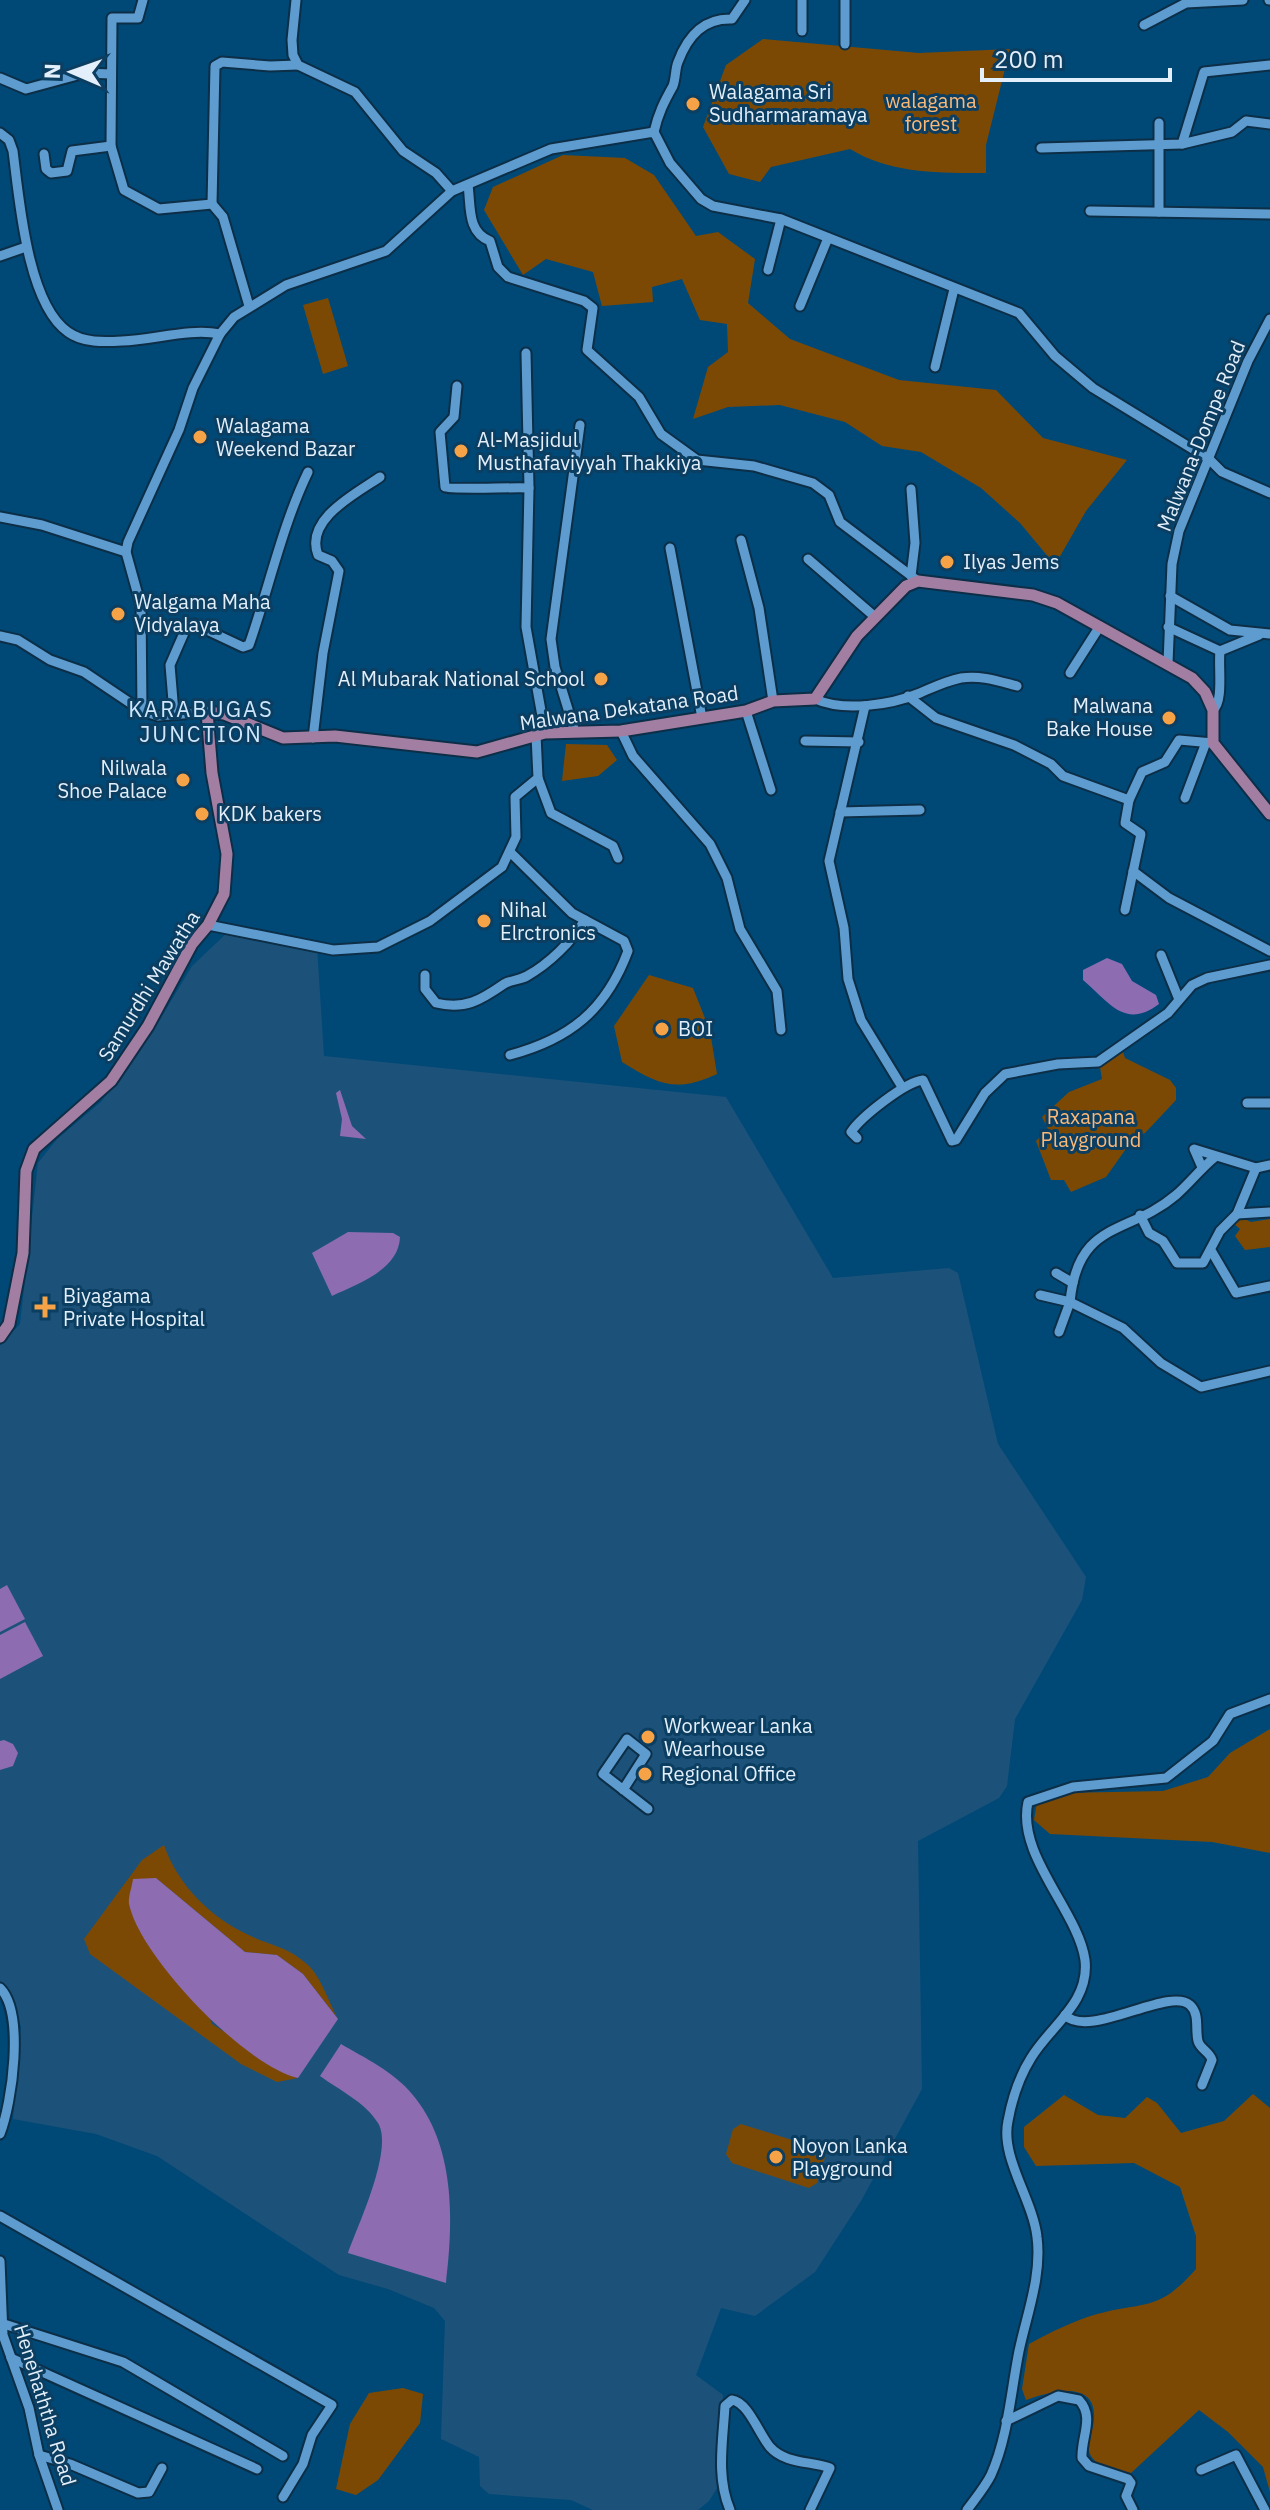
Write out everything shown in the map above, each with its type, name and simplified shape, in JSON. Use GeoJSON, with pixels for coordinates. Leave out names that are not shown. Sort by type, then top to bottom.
{"type":"FeatureCollection","features":[{"type":"Feature","properties":{"kind":"main road"},"geometry":{"type":"LineString","coordinates":[[815,699],[874,616],[914,578],[1033,595],[1057,603],[1192,678],[1205,692],[1213,710],[1209,744],[1270,814]]}},
{"type":"Feature","properties":{"kind":"main road","name":"Malwana Dekatana Road"},"geometry":{"type":"LineString","coordinates":[[207,712],[224,714],[273,736],[392,741],[477,752],[540,734],[621,731],[746,711],[773,701],[815,699]]}},
{"type":"Feature","properties":{"kind":"main road","name":"Samurdhi Mawatha"},"geometry":{"type":"LineString","coordinates":[[0,1337],[9,1324],[23,1253],[26,1171],[34,1149],[111,1081],[168,992],[192,944],[208,925],[224,894],[227,854],[212,773],[207,712]]}},
{"type":"Feature","properties":{"kind":"street"},"geometry":{"type":"LineString","coordinates":[[143,0],[138,18],[112,18],[111,146],[124,190],[159,209],[212,204]]}},
{"type":"Feature","properties":{"kind":"street"},"geometry":{"type":"LineString","coordinates":[[296,0],[292,40],[293,55],[298,65]]}},
{"type":"Feature","properties":{"kind":"street"},"geometry":{"type":"LineString","coordinates":[[745,0],[732,19],[701,25],[689,41],[677,63],[674,83],[660,105],[654,132],[670,163],[701,199],[722,209],[781,219],[1019,313],[1055,356],[1093,388],[1209,459],[1222,472],[1270,493]]}},
{"type":"Feature","properties":{"kind":"street"},"geometry":{"type":"LineString","coordinates":[[802,0],[802,31]]}},
{"type":"Feature","properties":{"kind":"street"},"geometry":{"type":"LineString","coordinates":[[845,0],[845,44]]}},
{"type":"Feature","properties":{"kind":"street"},"geometry":{"type":"LineString","coordinates":[[1144,25],[1175,6],[1243,0]]}},
{"type":"Feature","properties":{"kind":"street"},"geometry":{"type":"LineString","coordinates":[[249,306],[223,217],[212,204],[215,66],[222,62],[298,65],[355,92],[403,151],[436,173],[452,191]]}},
{"type":"Feature","properties":{"kind":"street"},"geometry":{"type":"LineString","coordinates":[[1182,144],[1204,72],[1270,65]]}},
{"type":"Feature","properties":{"kind":"street"},"geometry":{"type":"LineString","coordinates":[[0,78],[26,89],[85,73],[111,74]]}},
{"type":"Feature","properties":{"kind":"street"},"geometry":{"type":"LineString","coordinates":[[1041,148],[1159,147],[1232,132],[1246,121],[1270,124]]}},
{"type":"Feature","properties":{"kind":"street"},"geometry":{"type":"LineString","coordinates":[[1159,123],[1159,212]]}},
{"type":"Feature","properties":{"kind":"street"},"geometry":{"type":"LineString","coordinates":[[142,711],[141,606],[126,552],[179,430],[193,388],[220,334],[249,306],[286,285],[386,251],[452,191],[551,149],[654,132]]}},
{"type":"Feature","properties":{"kind":"street"},"geometry":{"type":"LineString","coordinates":[[0,133],[9,140],[13,151],[26,247],[48,304],[67,332],[102,342],[142,341],[206,331],[220,334]]}},
{"type":"Feature","properties":{"kind":"street"},"geometry":{"type":"LineString","coordinates":[[44,154],[46,169],[51,173],[67,171],[72,151],[111,146]]}},
{"type":"Feature","properties":{"kind":"street"},"geometry":{"type":"LineString","coordinates":[[468,185],[473,228],[479,237],[490,241],[498,267],[508,277],[584,301],[593,308],[587,350],[639,397],[661,434],[697,460],[754,466],[813,483],[829,495],[840,522],[914,578]]}},
{"type":"Feature","properties":{"kind":"street"},"geometry":{"type":"LineString","coordinates":[[1090,211],[1270,214]]}},
{"type":"Feature","properties":{"kind":"street"},"geometry":{"type":"LineString","coordinates":[[768,270],[781,219]]}},
{"type":"Feature","properties":{"kind":"street"},"geometry":{"type":"LineString","coordinates":[[800,306],[828,238]]}},
{"type":"Feature","properties":{"kind":"street"},"geometry":{"type":"LineString","coordinates":[[0,256],[26,247]]}},
{"type":"Feature","properties":{"kind":"street"},"geometry":{"type":"LineString","coordinates":[[935,367],[954,289]]}},
{"type":"Feature","properties":{"kind":"street","name":"Malwana-Dompe Road"},"geometry":{"type":"LineString","coordinates":[[1168,663],[1172,564],[1179,531],[1248,361],[1270,319]]}},
{"type":"Feature","properties":{"kind":"street"},"geometry":{"type":"LineString","coordinates":[[526,353],[529,488],[526,627],[540,734],[538,778],[551,813],[613,846],[618,858]]}},
{"type":"Feature","properties":{"kind":"street"},"geometry":{"type":"LineString","coordinates":[[457,386],[454,417],[440,432],[445,487],[452,490],[491,485],[529,488]]}},
{"type":"Feature","properties":{"kind":"street"},"geometry":{"type":"LineString","coordinates":[[575,732],[555,667],[551,639],[580,425]]}},
{"type":"Feature","properties":{"kind":"street"},"geometry":{"type":"LineString","coordinates":[[174,713],[170,665],[187,626],[194,624],[243,647],[249,645],[275,570],[292,505],[308,472]]}},
{"type":"Feature","properties":{"kind":"street"},"geometry":{"type":"LineString","coordinates":[[313,738],[323,653],[339,571],[332,561],[318,555],[316,544],[328,513],[380,477]]}},
{"type":"Feature","properties":{"kind":"street"},"geometry":{"type":"LineString","coordinates":[[911,489],[914,578]]}},
{"type":"Feature","properties":{"kind":"street"},"geometry":{"type":"LineString","coordinates":[[0,517],[42,525],[126,552]]}},
{"type":"Feature","properties":{"kind":"street"},"geometry":{"type":"LineString","coordinates":[[741,540],[759,608],[773,701]]}},
{"type":"Feature","properties":{"kind":"street"},"geometry":{"type":"LineString","coordinates":[[670,548],[702,718]]}},
{"type":"Feature","properties":{"kind":"street"},"geometry":{"type":"LineString","coordinates":[[808,559],[874,616]]}},
{"type":"Feature","properties":{"kind":"street"},"geometry":{"type":"LineString","coordinates":[[1170,596],[1230,630],[1265,634]]}},
{"type":"Feature","properties":{"kind":"street"},"geometry":{"type":"LineString","coordinates":[[1070,673],[1100,626]]}},
{"type":"Feature","properties":{"kind":"street"},"geometry":{"type":"LineString","coordinates":[[1168,627],[1220,651],[1265,634]]}},
{"type":"Feature","properties":{"kind":"street"},"geometry":{"type":"LineString","coordinates":[[0,636],[18,640],[50,660],[84,672],[142,711]]}},
{"type":"Feature","properties":{"kind":"street"},"geometry":{"type":"LineString","coordinates":[[1213,710],[1219,700],[1217,676],[1220,651]]}},
{"type":"Feature","properties":{"kind":"street"},"geometry":{"type":"LineString","coordinates":[[815,699],[825,703],[865,706],[962,678],[981,677],[1017,686]]}},
{"type":"Feature","properties":{"kind":"street"},"geometry":{"type":"LineString","coordinates":[[908,696],[936,718],[1014,745],[1051,764],[1063,776],[1129,800]]}},
{"type":"Feature","properties":{"kind":"street"},"geometry":{"type":"LineString","coordinates":[[865,706],[829,861],[844,928],[848,979],[861,1020],[902,1087]]}},
{"type":"Feature","properties":{"kind":"street","name":"Malwana Dekatana Road"},"geometry":{"type":"LineString","coordinates":[[142,711],[158,716],[207,712]]}},
{"type":"Feature","properties":{"kind":"street"},"geometry":{"type":"LineString","coordinates":[[746,711],[771,790]]}},
{"type":"Feature","properties":{"kind":"street"},"geometry":{"type":"LineString","coordinates":[[621,731],[633,756],[710,844],[719,860],[740,929],[777,991],[781,1030]]}},
{"type":"Feature","properties":{"kind":"street"},"geometry":{"type":"LineString","coordinates":[[1125,910],[1141,834],[1125,823],[1129,800],[1142,772],[1165,762],[1179,740],[1209,744],[1185,798]]}},
{"type":"Feature","properties":{"kind":"street"},"geometry":{"type":"LineString","coordinates":[[805,741],[859,742]]}},
{"type":"Feature","properties":{"kind":"street"},"geometry":{"type":"LineString","coordinates":[[208,925],[333,950],[378,947],[430,921],[502,867],[516,837],[515,797],[538,778]]}},
{"type":"Feature","properties":{"kind":"street"},"geometry":{"type":"LineString","coordinates":[[840,812],[920,810]]}},
{"type":"Feature","properties":{"kind":"street"},"geometry":{"type":"LineString","coordinates":[[510,1055],[539,1047],[581,1024],[598,1004],[628,951],[624,941],[553,898],[511,853]]}},
{"type":"Feature","properties":{"kind":"street"},"geometry":{"type":"LineString","coordinates":[[1133,871],[1169,898],[1270,951]]}},
{"type":"Feature","properties":{"kind":"street"},"geometry":{"type":"LineString","coordinates":[[425,975],[425,989],[436,1003],[472,1005],[488,998],[506,982],[526,977],[557,953],[585,920]]}},
{"type":"Feature","properties":{"kind":"street"},"geometry":{"type":"LineString","coordinates":[[1161,955],[1178,997]]}},
{"type":"Feature","properties":{"kind":"street"},"geometry":{"type":"LineString","coordinates":[[857,1138],[851,1132],[857,1123],[902,1087],[918,1080],[926,1083],[940,1120],[952,1141],[956,1140],[998,1078],[1058,1064],[1098,1062],[1168,1013],[1178,997],[1207,978],[1270,965]]}},
{"type":"Feature","properties":{"kind":"street"},"geometry":{"type":"LineString","coordinates":[[1247,1103],[1270,1103]]}},
{"type":"Feature","properties":{"kind":"street"},"geometry":{"type":"LineString","coordinates":[[1201,1165],[1193,1150],[1210,1151],[1215,1157],[1256,1168],[1270,1165]]}},
{"type":"Feature","properties":{"kind":"street"},"geometry":{"type":"LineString","coordinates":[[1059,1332],[1081,1260],[1091,1245],[1109,1229],[1175,1196],[1201,1165],[1215,1157]]}},
{"type":"Feature","properties":{"kind":"street"},"geometry":{"type":"LineString","coordinates":[[1140,1215],[1149,1233],[1163,1241],[1177,1263],[1203,1263],[1212,1252],[1220,1231],[1237,1214],[1256,1168]]}},
{"type":"Feature","properties":{"kind":"street"},"geometry":{"type":"LineString","coordinates":[[1237,1214],[1270,1212]]}},
{"type":"Feature","properties":{"kind":"street"},"geometry":{"type":"LineString","coordinates":[[1212,1252],[1236,1293],[1270,1286]]}},
{"type":"Feature","properties":{"kind":"street"},"geometry":{"type":"LineString","coordinates":[[1056,1273],[1073,1283]]}},
{"type":"Feature","properties":{"kind":"street"},"geometry":{"type":"LineString","coordinates":[[1040,1295],[1070,1302],[1123,1328],[1161,1363],[1201,1387],[1270,1371]]}},
{"type":"Feature","properties":{"kind":"street"},"geometry":{"type":"LineString","coordinates":[[967,2510],[991,2475],[1035,2287],[1038,2239],[1026,2192],[1015,2173],[1007,2126],[1018,2082],[1032,2056],[1083,1989],[1085,1960],[1040,1860],[1025,1815],[1028,1802],[1073,1787],[1166,1778],[1213,1741],[1230,1714],[1270,1699]]}},
{"type":"Feature","properties":{"kind":"street"},"geometry":{"type":"LineString","coordinates":[[623,1790],[646,1754],[627,1739],[603,1774],[623,1790],[648,1809]]}},
{"type":"Feature","properties":{"kind":"street"},"geometry":{"type":"LineString","coordinates":[[0,1988],[14,2041],[0,2134]]}},
{"type":"Feature","properties":{"kind":"street"},"geometry":{"type":"LineString","coordinates":[[1065,2015],[1081,2022],[1135,2013],[1174,1998],[1185,2001],[1195,2011],[1199,2044],[1212,2060],[1202,2085]]}},
{"type":"Feature","properties":{"kind":"street"},"geometry":{"type":"LineString","coordinates":[[0,2216],[332,2405],[312,2435],[303,2464],[283,2497]]}},
{"type":"Feature","properties":{"kind":"street","name":"Henehaththa Road"},"geometry":{"type":"LineString","coordinates":[[0,2261],[1,2323],[58,2510]]}},
{"type":"Feature","properties":{"kind":"street"},"geometry":{"type":"LineString","coordinates":[[1,2323],[123,2362],[283,2456]]}},
{"type":"Feature","properties":{"kind":"street"},"geometry":{"type":"LineString","coordinates":[[11,2358],[257,2469]]}},
{"type":"Feature","properties":{"kind":"street"},"geometry":{"type":"LineString","coordinates":[[1006,2421],[1058,2396],[1079,2400],[1088,2417],[1082,2458],[1089,2466],[1128,2479],[1131,2483],[1126,2496],[1133,2510]]}},
{"type":"Feature","properties":{"kind":"street"},"geometry":{"type":"LineString","coordinates":[[730,2510],[722,2491],[722,2465],[725,2406],[732,2400],[746,2407],[757,2432],[775,2452],[830,2468],[810,2510]]}},
{"type":"Feature","properties":{"kind":"street"},"geometry":{"type":"LineString","coordinates":[[39,2455],[70,2464],[138,2493],[149,2492],[162,2468]]}},
{"type":"Feature","properties":{"kind":"street"},"geometry":{"type":"LineString","coordinates":[[1201,2470],[1236,2455],[1265,2510]]}},
{"type":"Feature","properties":{"kind":"shaded area"},"geometry":{"type":"Polygon","coordinates":[[[229,931],[317,947],[324,1056],[726,1097],[833,1278],[949,1268],[958,1273],[998,1444],[1086,1577],[1082,1600],[1015,1719],[1007,1786],[999,1798],[918,1841],[922,2089],[861,2201],[815,2272],[755,2316],[721,2308],[696,2375],[723,2395],[719,2485],[709,2501],[698,2510],[593,2510],[571,2500],[489,2494],[480,2486],[479,2457],[441,2439],[445,2321],[434,2308],[388,2289],[339,2275],[157,2156],[96,2134],[13,2119],[21,2027],[13,1997],[0,1981],[0,1345],[20,1324],[38,1163],[57,1139],[101,1102],[150,1036],[192,966],[229,931]]]}},
{"type":"Feature","properties":{"kind":"shaded area"},"geometry":{"type":"Polygon","coordinates":[[[1107,958],[1122,964],[1132,981],[1156,995],[1159,1004],[1147,1011],[1127,1014],[1101,997],[1083,980],[1083,970],[1107,958]]]}},
{"type":"Feature","properties":{"kind":"shaded area"},"geometry":{"type":"Polygon","coordinates":[[[340,1090],[352,1126],[366,1139],[340,1136],[342,1119],[336,1093],[340,1090]]]}},
{"type":"Feature","properties":{"kind":"shaded area"},"geometry":{"type":"Polygon","coordinates":[[[348,1232],[393,1233],[400,1237],[398,1249],[385,1267],[332,1296],[312,1253],[348,1232]]]}},
{"type":"Feature","properties":{"kind":"shaded area"},"geometry":{"type":"Polygon","coordinates":[[[7,1585],[25,1619],[0,1632],[0,1589],[7,1585]]]}},
{"type":"Feature","properties":{"kind":"shaded area"},"geometry":{"type":"Polygon","coordinates":[[[25,1622],[43,1656],[0,1679],[0,1635],[25,1622]]]}},
{"type":"Feature","properties":{"kind":"shaded area"},"geometry":{"type":"Polygon","coordinates":[[[0,1741],[13,1744],[18,1753],[13,1766],[0,1770],[0,1741]]]}},
{"type":"Feature","properties":{"kind":"shaded area"},"geometry":{"type":"Polygon","coordinates":[[[156,1878],[245,1952],[277,1955],[303,1974],[338,2019],[298,2078],[276,2069],[224,2032],[173,1979],[153,1952],[137,1926],[129,1901],[133,1879],[156,1878]]]}},
{"type":"Feature","properties":{"kind":"shaded area"},"geometry":{"type":"Polygon","coordinates":[[[341,2044],[379,2066],[405,2086],[426,2114],[437,2136],[444,2159],[450,2209],[446,2283],[348,2253],[373,2187],[382,2135],[378,2123],[366,2109],[320,2076],[341,2044]]]}},
{"type":"Feature","properties":{"kind":"green space","name":"walagama forest"},"geometry":{"type":"Polygon","coordinates":[[[763,39],[919,53],[1010,49],[986,145],[986,173],[899,168],[850,149],[771,167],[760,182],[729,174],[703,127],[726,65],[763,39]]]}},
{"type":"Feature","properties":{"kind":"green space"},"geometry":{"type":"Polygon","coordinates":[[[563,155],[625,158],[654,175],[696,236],[718,232],[755,259],[748,303],[790,339],[899,380],[996,390],[1043,438],[1127,460],[1086,511],[1055,565],[1020,523],[981,488],[921,452],[882,446],[845,422],[780,405],[728,407],[693,419],[708,367],[728,352],[727,324],[700,320],[682,279],[652,287],[653,302],[602,306],[593,272],[546,259],[523,275],[484,210],[493,187],[563,155]]]}},
{"type":"Feature","properties":{"kind":"green space"},"geometry":{"type":"Polygon","coordinates":[[[328,298],[348,366],[323,374],[303,305],[328,298]]]}},
{"type":"Feature","properties":{"kind":"green space"},"geometry":{"type":"Polygon","coordinates":[[[566,744],[607,745],[617,760],[598,776],[562,781],[566,744]]]}},
{"type":"Feature","properties":{"kind":"green space","name":"BOI"},"geometry":{"type":"Polygon","coordinates":[[[649,975],[693,988],[710,1031],[717,1074],[690,1083],[668,1084],[622,1062],[614,1026],[649,975]]]}},
{"type":"Feature","properties":{"kind":"green space","name":"Raxapana Playground"},"geometry":{"type":"Polygon","coordinates":[[[1123,1052],[1125,1058],[1170,1080],[1176,1088],[1176,1100],[1145,1133],[1135,1136],[1106,1177],[1071,1192],[1064,1180],[1051,1180],[1036,1141],[1048,1129],[1042,1117],[1069,1092],[1102,1079],[1100,1067],[1123,1052]]]}},
{"type":"Feature","properties":{"kind":"green space"},"geometry":{"type":"Polygon","coordinates":[[[1240,1217],[1251,1222],[1270,1219],[1270,1247],[1245,1250],[1235,1236],[1240,1229],[1233,1223],[1240,1217]]]}},
{"type":"Feature","properties":{"kind":"green space"},"geometry":{"type":"Polygon","coordinates":[[[1270,1729],[1270,1853],[1212,1842],[1050,1834],[1034,1820],[1037,1802],[1062,1793],[1163,1791],[1208,1777],[1230,1753],[1270,1729]]]}},
{"type":"Feature","properties":{"kind":"green space"},"geometry":{"type":"Polygon","coordinates":[[[164,1845],[178,1874],[211,1911],[238,1930],[294,1954],[317,1976],[338,2019],[303,1974],[277,1955],[245,1952],[156,1878],[212,2024],[298,2078],[277,2082],[241,2064],[90,1954],[84,1939],[142,1860],[164,1845]]]}},
{"type":"Feature","properties":{"kind":"green space"},"geometry":{"type":"Polygon","coordinates":[[[1253,2094],[1270,2108],[1270,2492],[1263,2467],[1228,2432],[1199,2410],[1131,2473],[1104,2466],[1094,2460],[1089,2452],[1094,2411],[1090,2400],[1083,2394],[1061,2391],[1026,2400],[1022,2389],[1029,2344],[1079,2320],[1151,2303],[1172,2292],[1196,2269],[1196,2236],[1180,2187],[1134,2163],[1036,2166],[1024,2147],[1024,2127],[1064,2095],[1098,2115],[1125,2118],[1147,2097],[1157,2103],[1181,2133],[1224,2121],[1253,2094]]]}},
{"type":"Feature","properties":{"kind":"green space","name":"Noyon Lanka Playground"},"geometry":{"type":"Polygon","coordinates":[[[741,2124],[827,2151],[817,2183],[809,2188],[732,2163],[726,2154],[733,2129],[741,2124]]]}},
{"type":"Feature","properties":{"kind":"green space"},"geometry":{"type":"Polygon","coordinates":[[[403,2388],[423,2394],[420,2423],[378,2480],[356,2495],[336,2489],[350,2424],[369,2393],[403,2388]]]}},
{"type":"Feature","properties":{"kind":"place","name":"Walagama Sri Sudharmaramaya"},"geometry":{"type":"Point","coordinates":[693,104]}},
{"type":"Feature","properties":{"kind":"place","name":"Walagama Weekend Bazar"},"geometry":{"type":"Point","coordinates":[200,437]}},
{"type":"Feature","properties":{"kind":"place","name":"Al-Masjidul Musthafaviyyah Thakkiya"},"geometry":{"type":"Point","coordinates":[461,451]}},
{"type":"Feature","properties":{"kind":"place","name":"Ilyas Jems"},"geometry":{"type":"Point","coordinates":[947,562]}},
{"type":"Feature","properties":{"kind":"place","name":"Walgama Maha Vidyalaya"},"geometry":{"type":"Point","coordinates":[118,614]}},
{"type":"Feature","properties":{"kind":"place","name":"Al Mubarak National School"},"geometry":{"type":"Point","coordinates":[601,679]}},
{"type":"Feature","properties":{"kind":"place","name":"Malwana Bake House"},"geometry":{"type":"Point","coordinates":[1169,718]}},
{"type":"Feature","properties":{"kind":"place","name":"Nilwala Shoe Palace"},"geometry":{"type":"Point","coordinates":[183,780]}},
{"type":"Feature","properties":{"kind":"place","name":"KDK bakers"},"geometry":{"type":"Point","coordinates":[202,814]}},
{"type":"Feature","properties":{"kind":"place","name":"Nihal Elrctronics"},"geometry":{"type":"Point","coordinates":[484,921]}},
{"type":"Feature","properties":{"kind":"place","name":"BOI"},"geometry":{"type":"Point","coordinates":[662,1029]}},
{"type":"Feature","properties":{"kind":"place","name":"Biyagama Private Hospital"},"geometry":{"type":"Point","coordinates":[45,1307]}},
{"type":"Feature","properties":{"kind":"place","name":"Workwear Lanka Wearhouse"},"geometry":{"type":"Point","coordinates":[648,1737]}},
{"type":"Feature","properties":{"kind":"place","name":"Regional Office"},"geometry":{"type":"Point","coordinates":[645,1774]}},
{"type":"Feature","properties":{"kind":"place","name":"Noyon Lanka Playground"},"geometry":{"type":"Point","coordinates":[776,2157]}},
{"type":"Feature","properties":{"kind":"district","name":"KARABUGAS JUNCTION"},"geometry":{"type":"Point","coordinates":[201,722]}}]}
